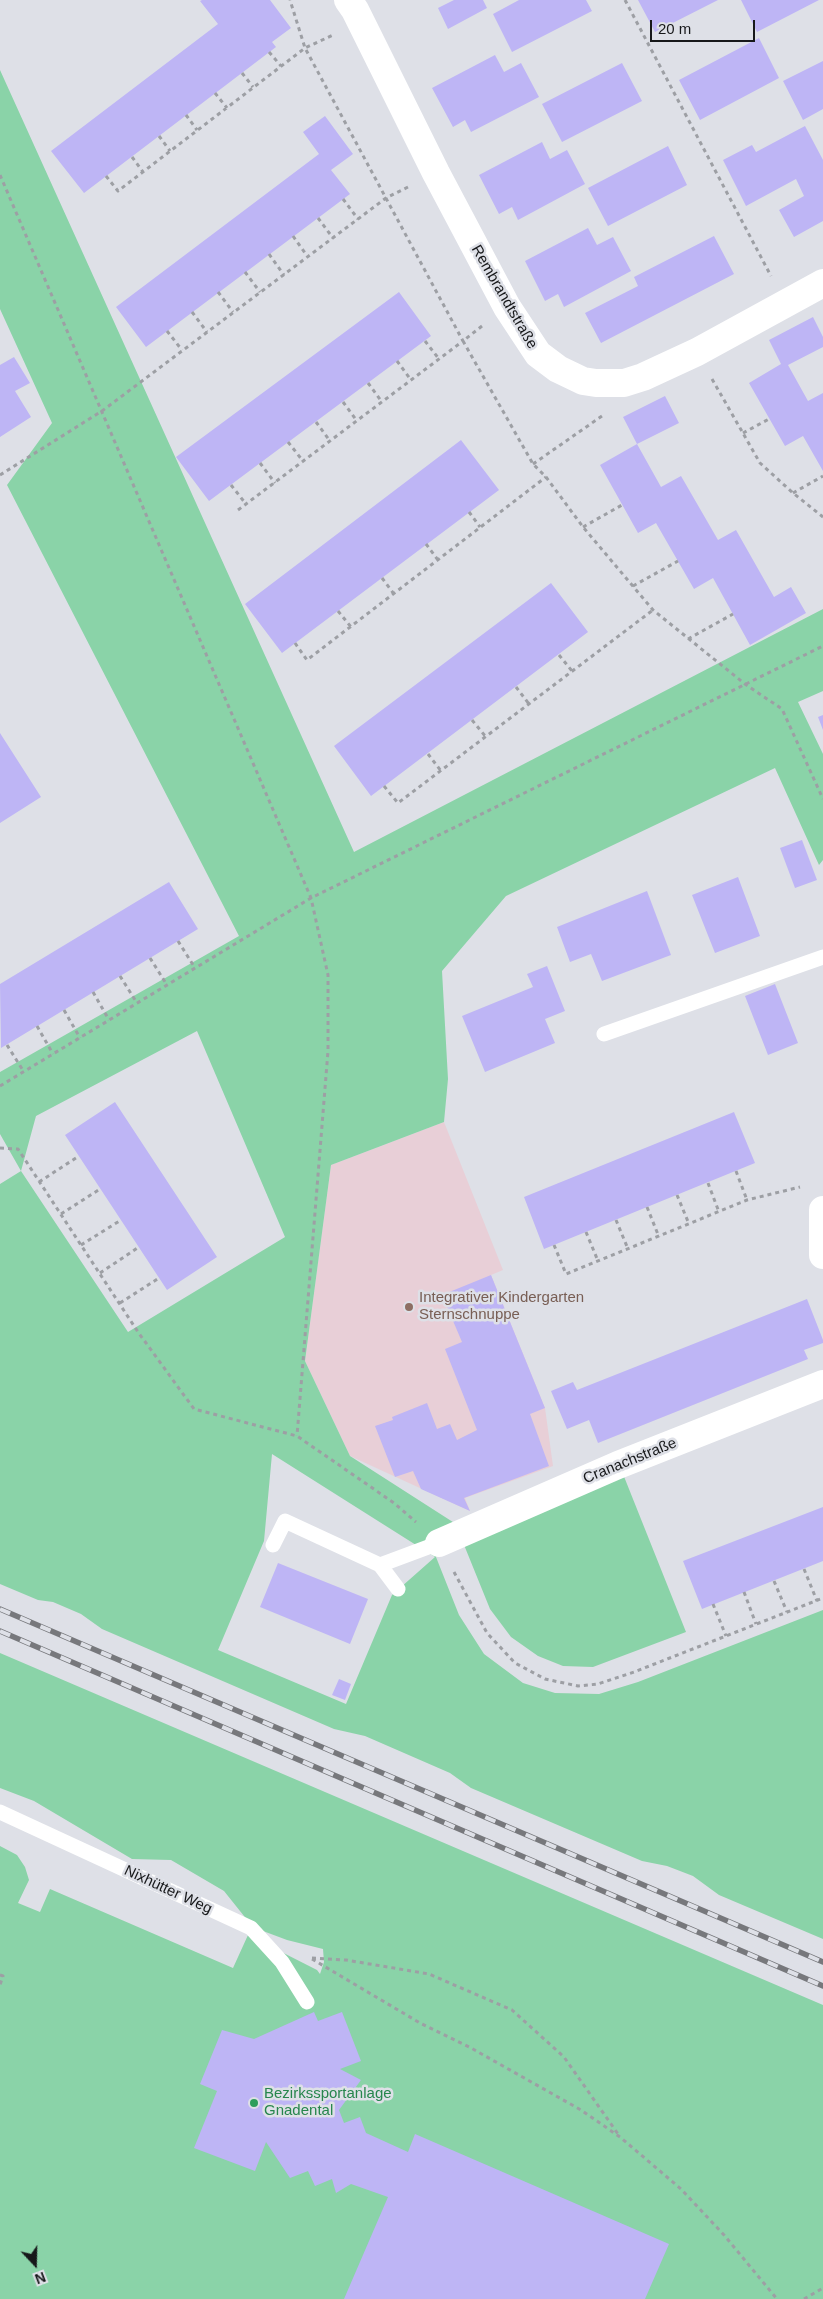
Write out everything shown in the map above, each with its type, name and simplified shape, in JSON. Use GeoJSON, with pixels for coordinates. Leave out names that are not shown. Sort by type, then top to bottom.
{"type":"FeatureCollection","features":[{"type":"Feature","properties":{"kind":"street","name":"Rembrandtstraße"},"geometry":{"type":"LineString","coordinates":[[358,8],[436,173],[507,307],[538,354],[558,369],[583,381],[624,383],[661,370],[697,352],[823,282]]}},
{"type":"Feature","properties":{"kind":"street"},"geometry":{"type":"LineString","coordinates":[[823,1210],[823,1255]]}},
{"type":"Feature","properties":{"kind":"street","name":"Cranachstraße"},"geometry":{"type":"LineString","coordinates":[[439,1543],[618,1465],[823,1384]]}},
{"type":"Feature","properties":{"kind":"lane"},"geometry":{"type":"LineString","coordinates":[[604,1034],[823,957]]}},
{"type":"Feature","properties":{"kind":"lane"},"geometry":{"type":"LineString","coordinates":[[273,1545],[285,1522],[380,1565],[398,1589]]}},
{"type":"Feature","properties":{"kind":"lane"},"geometry":{"type":"LineString","coordinates":[[380,1565],[439,1543]]}},
{"type":"Feature","properties":{"kind":"lane","name":"Nixhütter Weg"},"geometry":{"type":"LineString","coordinates":[[0,1812],[251,1928],[282,1962],[307,2002]]}},
{"type":"Feature","properties":{"kind":"path"},"geometry":{"type":"LineString","coordinates":[[290,0],[305,48],[462,341],[533,464],[546,477],[583,527],[653,610],[745,684],[782,710],[823,799]]}},
{"type":"Feature","properties":{"kind":"path"},"geometry":{"type":"LineString","coordinates":[[625,0],[786,303]]}},
{"type":"Feature","properties":{"kind":"path"},"geometry":{"type":"LineString","coordinates":[[106,176],[118,191],[358,8]]}},
{"type":"Feature","properties":{"kind":"path"},"geometry":{"type":"LineString","coordinates":[[269,52],[280,66]]}},
{"type":"Feature","properties":{"kind":"path"},"geometry":{"type":"LineString","coordinates":[[242,73],[253,88]]}},
{"type":"Feature","properties":{"kind":"path"},"geometry":{"type":"LineString","coordinates":[[215,93],[227,108]]}},
{"type":"Feature","properties":{"kind":"path"},"geometry":{"type":"LineString","coordinates":[[186,115],[198,130]]}},
{"type":"Feature","properties":{"kind":"path"},"geometry":{"type":"LineString","coordinates":[[159,136],[170,151]]}},
{"type":"Feature","properties":{"kind":"path"},"geometry":{"type":"LineString","coordinates":[[132,157],[143,172]]}},
{"type":"Feature","properties":{"kind":"path"},"geometry":{"type":"LineString","coordinates":[[0,475],[102,410],[386,198],[436,173]]}},
{"type":"Feature","properties":{"kind":"path"},"geometry":{"type":"LineString","coordinates":[[0,175],[311,898],[328,975],[328,1051],[297,1436]]}},
{"type":"Feature","properties":{"kind":"path"},"geometry":{"type":"LineString","coordinates":[[343,199],[358,219]]}},
{"type":"Feature","properties":{"kind":"path"},"geometry":{"type":"LineString","coordinates":[[318,218],[333,238]]}},
{"type":"Feature","properties":{"kind":"path"},"geometry":{"type":"LineString","coordinates":[[293,236],[308,257]]}},
{"type":"Feature","properties":{"kind":"path"},"geometry":{"type":"LineString","coordinates":[[269,254],[284,275]]}},
{"type":"Feature","properties":{"kind":"path"},"geometry":{"type":"LineString","coordinates":[[245,272],[260,292]]}},
{"type":"Feature","properties":{"kind":"path"},"geometry":{"type":"LineString","coordinates":[[218,292],[233,312]]}},
{"type":"Feature","properties":{"kind":"path"},"geometry":{"type":"LineString","coordinates":[[238,510],[507,307]]}},
{"type":"Feature","properties":{"kind":"path"},"geometry":{"type":"LineString","coordinates":[[192,312],[207,332]]}},
{"type":"Feature","properties":{"kind":"path"},"geometry":{"type":"LineString","coordinates":[[167,331],[182,350]]}},
{"type":"Feature","properties":{"kind":"path"},"geometry":{"type":"LineString","coordinates":[[425,340],[439,358]]}},
{"type":"Feature","properties":{"kind":"path"},"geometry":{"type":"LineString","coordinates":[[697,352],[760,463],[823,517]]}},
{"type":"Feature","properties":{"kind":"path"},"geometry":{"type":"LineString","coordinates":[[397,362],[410,380]]}},
{"type":"Feature","properties":{"kind":"path"},"geometry":{"type":"LineString","coordinates":[[368,383],[382,402]]}},
{"type":"Feature","properties":{"kind":"path"},"geometry":{"type":"LineString","coordinates":[[533,464],[606,414],[624,383]]}},
{"type":"Feature","properties":{"kind":"path"},"geometry":{"type":"LineString","coordinates":[[343,402],[357,421]]}},
{"type":"Feature","properties":{"kind":"path"},"geometry":{"type":"LineString","coordinates":[[743,434],[769,419]]}},
{"type":"Feature","properties":{"kind":"path"},"geometry":{"type":"LineString","coordinates":[[316,422],[330,441]]}},
{"type":"Feature","properties":{"kind":"path"},"geometry":{"type":"LineString","coordinates":[[288,442],[303,461]]}},
{"type":"Feature","properties":{"kind":"path"},"geometry":{"type":"LineString","coordinates":[[260,463],[274,483]]}},
{"type":"Feature","properties":{"kind":"path"},"geometry":{"type":"LineString","coordinates":[[793,493],[823,476]]}},
{"type":"Feature","properties":{"kind":"path"},"geometry":{"type":"LineString","coordinates":[[295,643],[307,660],[546,477]]}},
{"type":"Feature","properties":{"kind":"path"},"geometry":{"type":"LineString","coordinates":[[231,485],[246,504]]}},
{"type":"Feature","properties":{"kind":"path"},"geometry":{"type":"LineString","coordinates":[[583,527],[622,505]]}},
{"type":"Feature","properties":{"kind":"path"},"geometry":{"type":"LineString","coordinates":[[470,512],[480,527]]}},
{"type":"Feature","properties":{"kind":"path"},"geometry":{"type":"LineString","coordinates":[[426,544],[438,560]]}},
{"type":"Feature","properties":{"kind":"path"},"geometry":{"type":"LineString","coordinates":[[633,586],[678,561]]}},
{"type":"Feature","properties":{"kind":"path"},"geometry":{"type":"LineString","coordinates":[[382,578],[394,594]]}},
{"type":"Feature","properties":{"kind":"path"},"geometry":{"type":"LineString","coordinates":[[384,786],[398,804],[653,610]]}},
{"type":"Feature","properties":{"kind":"path"},"geometry":{"type":"LineString","coordinates":[[338,611],[351,627]]}},
{"type":"Feature","properties":{"kind":"path"},"geometry":{"type":"LineString","coordinates":[[688,638],[733,614]]}},
{"type":"Feature","properties":{"kind":"path"},"geometry":{"type":"LineString","coordinates":[[0,1086],[311,898],[823,646]]}},
{"type":"Feature","properties":{"kind":"path"},"geometry":{"type":"LineString","coordinates":[[559,655],[572,671]]}},
{"type":"Feature","properties":{"kind":"path"},"geometry":{"type":"LineString","coordinates":[[516,687],[529,704]]}},
{"type":"Feature","properties":{"kind":"path"},"geometry":{"type":"LineString","coordinates":[[472,720],[486,737]]}},
{"type":"Feature","properties":{"kind":"path"},"geometry":{"type":"LineString","coordinates":[[428,754],[441,771]]}},
{"type":"Feature","properties":{"kind":"path"},"geometry":{"type":"LineString","coordinates":[[178,941],[195,968]]}},
{"type":"Feature","properties":{"kind":"path"},"geometry":{"type":"LineString","coordinates":[[150,958],[166,985]]}},
{"type":"Feature","properties":{"kind":"path"},"geometry":{"type":"LineString","coordinates":[[120,976],[137,1003]]}},
{"type":"Feature","properties":{"kind":"path"},"geometry":{"type":"LineString","coordinates":[[93,992],[109,1020]]}},
{"type":"Feature","properties":{"kind":"path"},"geometry":{"type":"LineString","coordinates":[[64,1010],[80,1038]]}},
{"type":"Feature","properties":{"kind":"path"},"geometry":{"type":"LineString","coordinates":[[37,1026],[53,1054]]}},
{"type":"Feature","properties":{"kind":"path"},"geometry":{"type":"LineString","coordinates":[[7,1045],[24,1072]]}},
{"type":"Feature","properties":{"kind":"path"},"geometry":{"type":"LineString","coordinates":[[0,1148],[18,1149],[120,1303],[194,1410],[297,1436],[394,1503],[439,1543],[487,1633],[515,1663],[544,1679],[578,1686],[598,1684],[823,1598]]}},
{"type":"Feature","properties":{"kind":"path"},"geometry":{"type":"LineString","coordinates":[[39,1182],[79,1156]]}},
{"type":"Feature","properties":{"kind":"path"},"geometry":{"type":"LineString","coordinates":[[736,1171],[747,1200]]}},
{"type":"Feature","properties":{"kind":"path"},"geometry":{"type":"LineString","coordinates":[[708,1183],[719,1212]]}},
{"type":"Feature","properties":{"kind":"path"},"geometry":{"type":"LineString","coordinates":[[554,1245],[566,1274],[747,1200],[805,1186]]}},
{"type":"Feature","properties":{"kind":"path"},"geometry":{"type":"LineString","coordinates":[[61,1214],[100,1189]]}},
{"type":"Feature","properties":{"kind":"path"},"geometry":{"type":"LineString","coordinates":[[678,1195],[689,1224]]}},
{"type":"Feature","properties":{"kind":"path"},"geometry":{"type":"LineString","coordinates":[[647,1207],[659,1237]]}},
{"type":"Feature","properties":{"kind":"path"},"geometry":{"type":"LineString","coordinates":[[81,1245],[121,1220]]}},
{"type":"Feature","properties":{"kind":"path"},"geometry":{"type":"LineString","coordinates":[[616,1220],[628,1249]]}},
{"type":"Feature","properties":{"kind":"path"},"geometry":{"type":"LineString","coordinates":[[586,1232],[598,1261]]}},
{"type":"Feature","properties":{"kind":"path"},"geometry":{"type":"LineString","coordinates":[[100,1273],[139,1247]]}},
{"type":"Feature","properties":{"kind":"path"},"geometry":{"type":"LineString","coordinates":[[120,1303],[159,1278]]}},
{"type":"Feature","properties":{"kind":"path"},"geometry":{"type":"LineString","coordinates":[[804,1569],[817,1601]]}},
{"type":"Feature","properties":{"kind":"path"},"geometry":{"type":"LineString","coordinates":[[774,1581],[787,1612]]}},
{"type":"Feature","properties":{"kind":"path"},"geometry":{"type":"LineString","coordinates":[[744,1592],[756,1624]]}},
{"type":"Feature","properties":{"kind":"path"},"geometry":{"type":"LineString","coordinates":[[713,1604],[726,1636]]}},
{"type":"Feature","properties":{"kind":"path"},"geometry":{"type":"LineString","coordinates":[[620,2137],[564,2057],[512,2010],[429,1974],[346,1960],[308,1957],[420,2023],[471,2048],[581,2110],[620,2137],[681,2189],[724,2235],[777,2299]]}},
{"type":"Feature","properties":{"kind":"path"},"geometry":{"type":"LineString","coordinates":[[0,1975],[3,1976],[0,1985]]}},
{"type":"Feature","properties":{"kind":"path"},"geometry":{"type":"LineString","coordinates":[[804,2299],[823,2288]]}},
{"type":"Feature","properties":{"kind":"shaded area","name":"Integrativer Kindergarten Sternschnuppe"},"geometry":{"type":"Polygon","coordinates":[[[444,1122],[503,1270],[491,1275],[545,1408],[553,1466],[465,1498],[470,1511],[350,1456],[305,1361],[331,1165],[444,1122]]]}},
{"type":"Feature","properties":{"kind":"green space"},"geometry":{"type":"Polygon","coordinates":[[[0,70],[354,852],[823,609],[823,691],[798,702],[823,754],[823,860],[819,865],[775,768],[506,896],[442,971],[448,1079],[444,1122],[331,1165],[305,1361],[350,1456],[456,1524],[436,1557],[459,1615],[484,1654],[523,1683],[555,1693],[599,1694],[638,1682],[823,1610],[823,1939],[719,1895],[693,1876],[667,1866],[642,1861],[471,1788],[450,1773],[365,1736],[334,1729],[102,1629],[81,1614],[53,1602],[38,1600],[0,1584],[0,1184],[21,1171],[0,1134],[0,1072],[239,936],[7,485],[52,423],[0,309],[0,70]],[[197,1031],[36,1116],[21,1171],[128,1332],[285,1237],[197,1031]],[[272,1454],[264,1541],[218,1650],[346,1704],[392,1595],[435,1557],[272,1454]]]}},
{"type":"Feature","properties":{"kind":"green space"},"geometry":{"type":"Polygon","coordinates":[[[623,1474],[686,1632],[593,1667],[563,1666],[538,1656],[511,1637],[490,1609],[460,1535],[623,1474]]]}},
{"type":"Feature","properties":{"kind":"green space"},"geometry":{"type":"Polygon","coordinates":[[[0,1653],[823,2005],[823,2299],[0,2299],[0,1846],[17,1855],[25,1867],[29,1880],[18,1903],[40,1912],[50,1889],[233,1968],[248,1935],[317,1970],[320,1974],[324,1962],[323,1949],[287,1940],[263,1931],[248,1921],[224,1891],[171,1860],[132,1859],[34,1801],[0,1788],[0,1653]]]}},
{"type":"Feature","properties":{"kind":"building"},"geometry":{"type":"Polygon","coordinates":[[[270,0],[291,28],[272,42],[276,47],[84,193],[51,151],[218,24],[200,1],[270,0]]]}},
{"type":"Feature","properties":{"kind":"building"},"geometry":{"type":"Polygon","coordinates":[[[454,0],[483,0],[487,8],[448,29],[438,8],[454,0]]]}},
{"type":"Feature","properties":{"kind":"building"},"geometry":{"type":"Polygon","coordinates":[[[519,0],[586,0],[592,11],[512,52],[493,14],[519,0]]]}},
{"type":"Feature","properties":{"kind":"building"},"geometry":{"type":"Polygon","coordinates":[[[638,0],[718,0],[655,32],[638,0]]]}},
{"type":"Feature","properties":{"kind":"building"},"geometry":{"type":"Polygon","coordinates":[[[741,0],[819,0],[757,32],[741,0]]]}},
{"type":"Feature","properties":{"kind":"building"},"geometry":{"type":"Polygon","coordinates":[[[759,38],[779,78],[700,120],[679,80],[759,38]]]}},
{"type":"Feature","properties":{"kind":"building"},"geometry":{"type":"Polygon","coordinates":[[[495,55],[504,72],[521,63],[539,97],[471,132],[465,120],[453,127],[432,88],[495,55]]]}},
{"type":"Feature","properties":{"kind":"building"},"geometry":{"type":"Polygon","coordinates":[[[823,61],[823,109],[803,120],[783,81],[823,61]]]}},
{"type":"Feature","properties":{"kind":"building"},"geometry":{"type":"Polygon","coordinates":[[[622,63],[642,101],[562,142],[542,104],[622,63]]]}},
{"type":"Feature","properties":{"kind":"building"},"geometry":{"type":"Polygon","coordinates":[[[325,116],[353,154],[331,170],[350,194],[146,347],[116,307],[319,154],[303,132],[325,116]]]}},
{"type":"Feature","properties":{"kind":"building"},"geometry":{"type":"Polygon","coordinates":[[[805,126],[823,160],[823,221],[794,237],[779,210],[804,196],[796,179],[746,206],[723,160],[752,145],[756,152],[805,126]]]}},
{"type":"Feature","properties":{"kind":"building"},"geometry":{"type":"Polygon","coordinates":[[[542,142],[550,159],[567,150],[585,184],[518,220],[512,207],[499,214],[479,175],[542,142]]]}},
{"type":"Feature","properties":{"kind":"building"},"geometry":{"type":"Polygon","coordinates":[[[668,146],[687,185],[608,226],[588,188],[668,146]]]}},
{"type":"Feature","properties":{"kind":"building"},"geometry":{"type":"Polygon","coordinates":[[[588,228],[597,245],[613,237],[631,271],[564,307],[558,294],[545,301],[525,261],[588,228]]]}},
{"type":"Feature","properties":{"kind":"building"},"geometry":{"type":"Polygon","coordinates":[[[714,236],[734,274],[601,343],[585,313],[638,286],[634,277],[714,236]]]}},
{"type":"Feature","properties":{"kind":"building"},"geometry":{"type":"Polygon","coordinates":[[[399,292],[431,336],[209,501],[176,457],[399,292]]]}},
{"type":"Feature","properties":{"kind":"building"},"geometry":{"type":"Polygon","coordinates":[[[813,317],[823,337],[823,347],[788,365],[808,401],[823,393],[823,471],[803,436],[785,446],[749,383],[781,364],[769,340],[813,317]]]}},
{"type":"Feature","properties":{"kind":"building"},"geometry":{"type":"Polygon","coordinates":[[[14,357],[30,383],[15,391],[31,417],[0,437],[0,365],[14,357]]]}},
{"type":"Feature","properties":{"kind":"building"},"geometry":{"type":"Polygon","coordinates":[[[665,396],[679,423],[637,444],[623,417],[665,396]]]}},
{"type":"Feature","properties":{"kind":"building"},"geometry":{"type":"Polygon","coordinates":[[[461,440],[499,490],[282,653],[245,604],[461,440]]]}},
{"type":"Feature","properties":{"kind":"building"},"geometry":{"type":"Polygon","coordinates":[[[637,444],[661,487],[681,476],[718,540],[736,530],[774,597],[791,587],[806,613],[750,645],[713,578],[694,589],[656,523],[638,533],[600,465],[637,444]]]}},
{"type":"Feature","properties":{"kind":"building"},"geometry":{"type":"Polygon","coordinates":[[[551,583],[588,632],[371,796],[334,746],[551,583]]]}},
{"type":"Feature","properties":{"kind":"building"},"geometry":{"type":"Polygon","coordinates":[[[823,715],[823,730],[818,717],[823,715]]]}},
{"type":"Feature","properties":{"kind":"building"},"geometry":{"type":"Polygon","coordinates":[[[0,733],[41,797],[0,823],[0,733]]]}},
{"type":"Feature","properties":{"kind":"building"},"geometry":{"type":"Polygon","coordinates":[[[802,840],[817,880],[795,888],[780,848],[802,840]]]}},
{"type":"Feature","properties":{"kind":"building"},"geometry":{"type":"Polygon","coordinates":[[[738,877],[760,936],[715,953],[692,895],[738,877]]]}},
{"type":"Feature","properties":{"kind":"building"},"geometry":{"type":"Polygon","coordinates":[[[169,882],[198,929],[1,1048],[0,984],[169,882]]]}},
{"type":"Feature","properties":{"kind":"building"},"geometry":{"type":"Polygon","coordinates":[[[647,891],[671,955],[602,981],[591,954],[570,962],[557,927],[647,891]]]}},
{"type":"Feature","properties":{"kind":"building"},"geometry":{"type":"Polygon","coordinates":[[[547,966],[565,1011],[545,1019],[555,1043],[485,1072],[462,1016],[533,987],[527,974],[547,966]]]}},
{"type":"Feature","properties":{"kind":"building"},"geometry":{"type":"Polygon","coordinates":[[[775,984],[798,1043],[768,1055],[745,996],[775,984]]]}},
{"type":"Feature","properties":{"kind":"building"},"geometry":{"type":"Polygon","coordinates":[[[115,1102],[217,1257],[167,1290],[65,1135],[115,1102]]]}},
{"type":"Feature","properties":{"kind":"building"},"geometry":{"type":"Polygon","coordinates":[[[734,1112],[755,1163],[544,1249],[524,1197],[734,1112]]]}},
{"type":"Feature","properties":{"kind":"building"},"geometry":{"type":"Polygon","coordinates":[[[491,1275],[545,1408],[530,1414],[549,1466],[464,1498],[470,1511],[421,1489],[413,1471],[395,1477],[375,1426],[393,1420],[392,1417],[427,1403],[437,1429],[450,1424],[457,1440],[477,1430],[445,1349],[462,1342],[442,1295],[491,1275]]]}},
{"type":"Feature","properties":{"kind":"building"},"geometry":{"type":"Polygon","coordinates":[[[807,1299],[823,1340],[823,1343],[804,1350],[808,1359],[598,1443],[589,1420],[567,1429],[551,1391],[573,1382],[577,1390],[807,1299]]]}},
{"type":"Feature","properties":{"kind":"building"},"geometry":{"type":"Polygon","coordinates":[[[823,1507],[823,1561],[702,1609],[683,1561],[823,1507]]]}},
{"type":"Feature","properties":{"kind":"building"},"geometry":{"type":"Polygon","coordinates":[[[278,1563],[368,1599],[350,1644],[260,1607],[278,1563]]]}},
{"type":"Feature","properties":{"kind":"building"},"geometry":{"type":"Polygon","coordinates":[[[339,1679],[351,1684],[345,1700],[332,1695],[339,1679]]]}},
{"type":"Feature","properties":{"kind":"building"},"geometry":{"type":"Polygon","coordinates":[[[314,2012],[318,2021],[342,2012],[361,2061],[340,2069],[361,2080],[339,2110],[344,2123],[360,2117],[366,2133],[408,2152],[415,2134],[669,2244],[645,2299],[344,2299],[388,2197],[351,2184],[336,2193],[332,2179],[315,2186],[308,2171],[290,2178],[266,2142],[255,2171],[194,2148],[217,2091],[200,2084],[222,2030],[254,2039],[314,2012]]]}},
{"type":"Feature","properties":{"kind":"railway"},"geometry":{"type":"LineString","coordinates":[[0,1609],[823,1962]]}},
{"type":"Feature","properties":{"kind":"railway"},"geometry":{"type":"LineString","coordinates":[[0,1631],[823,1986]]}},
{"type":"Feature","properties":{"kind":"place","name":"Integrativer Kindergarten Sternschnuppe"},"geometry":{"type":"Point","coordinates":[409,1307]}},
{"type":"Feature","properties":{"kind":"place","name":"Bezirkssportanlage Gnadental"},"geometry":{"type":"Point","coordinates":[254,2103]}}]}
